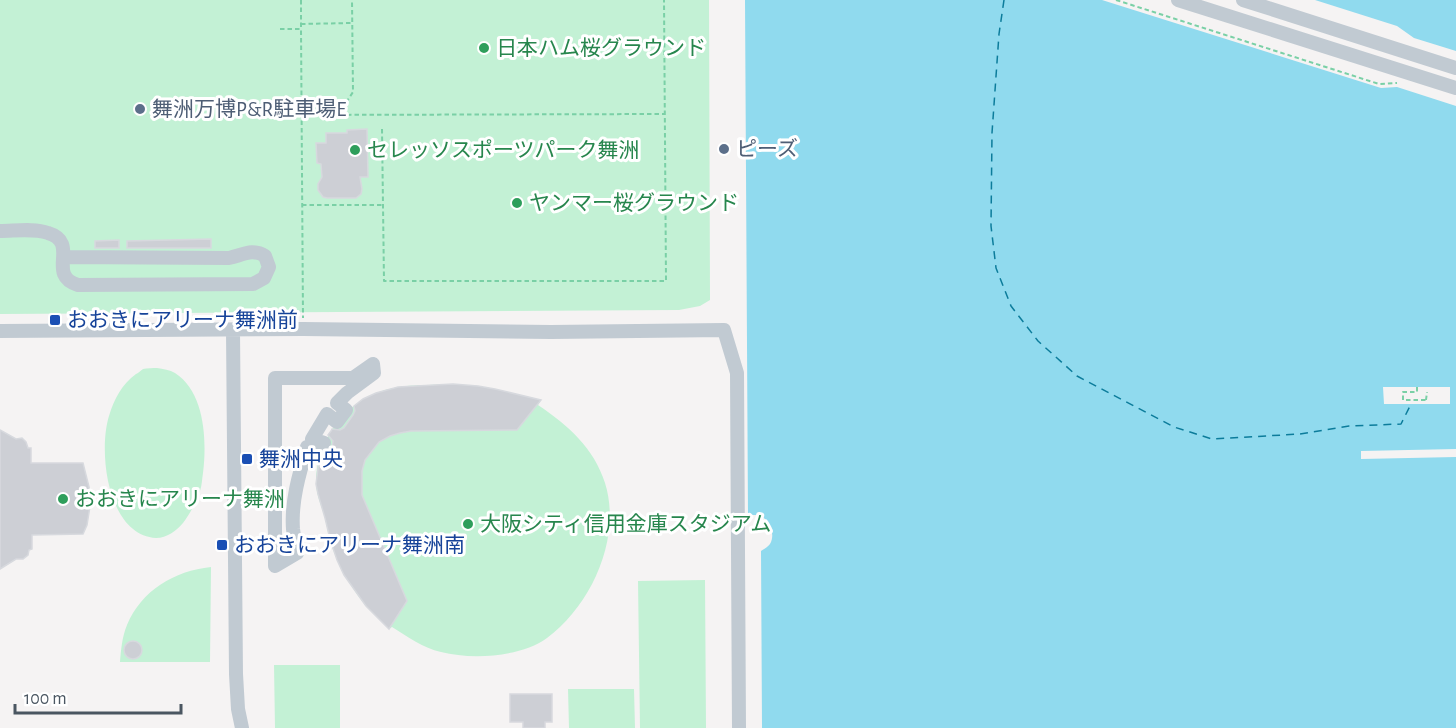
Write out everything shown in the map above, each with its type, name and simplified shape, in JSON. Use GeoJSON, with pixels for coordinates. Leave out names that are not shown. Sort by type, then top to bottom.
{"type":"FeatureCollection","features":[{"type":"Feature","properties":{"kind":"street"},"geometry":{"type":"LineString","coordinates":[[1178,0],[1456,88]]}},
{"type":"Feature","properties":{"kind":"street"},"geometry":{"type":"LineString","coordinates":[[1243,0],[1456,68]]}},
{"type":"Feature","properties":{"kind":"street"},"geometry":{"type":"LineString","coordinates":[[0,231],[39,231],[55,236],[60,240],[63,248],[62,271],[64,276],[68,281],[78,285],[253,284],[264,278],[269,267],[265,256],[254,252],[229,258],[64,257]]}},
{"type":"Feature","properties":{"kind":"street"},"geometry":{"type":"LineString","coordinates":[[0,331],[724,330],[737,373],[739,728]]}},
{"type":"Feature","properties":{"kind":"street"},"geometry":{"type":"LineString","coordinates":[[233,331],[236,674],[238,709],[242,728]]}},
{"type":"Feature","properties":{"kind":"street"},"geometry":{"type":"LineString","coordinates":[[373,364],[374,373],[346,393],[337,403],[346,410],[337,422],[327,414],[312,439],[324,443],[320,452],[307,447],[299,475],[293,528],[297,553],[275,566],[275,378],[353,378],[373,364]]}},
{"type":"Feature","properties":{"kind":"path"},"geometry":{"type":"LineString","coordinates":[[301,0],[303,329]]}},
{"type":"Feature","properties":{"kind":"path"},"geometry":{"type":"LineString","coordinates":[[338,115],[353,92],[352,0]]}},
{"type":"Feature","properties":{"kind":"path"},"geometry":{"type":"LineString","coordinates":[[382,129],[384,281],[666,281],[664,0]]}},
{"type":"Feature","properties":{"kind":"path"},"geometry":{"type":"LineString","coordinates":[[1116,0],[1379,84],[1405,85]]}},
{"type":"Feature","properties":{"kind":"path"},"geometry":{"type":"LineString","coordinates":[[301,24],[352,23]]}},
{"type":"Feature","properties":{"kind":"path"},"geometry":{"type":"LineString","coordinates":[[280,29],[301,29]]}},
{"type":"Feature","properties":{"kind":"path"},"geometry":{"type":"LineString","coordinates":[[302,115],[665,114]]}},
{"type":"Feature","properties":{"kind":"path"},"geometry":{"type":"LineString","coordinates":[[302,205],[383,205]]}},
{"type":"Feature","properties":{"kind":"path"},"geometry":{"type":"LineString","coordinates":[[1417,387],[1417,392],[1403,392],[1405,396],[1403,400],[1426,400],[1427,392]]}},
{"type":"Feature","properties":{"kind":"green space","name":"セレッソスポーツパーク舞洲"},"geometry":{"type":"Polygon","coordinates":[[[0,0],[709,0],[710,300],[700,306],[679,310],[0,314],[0,0]]]}},
{"type":"Feature","properties":{"kind":"green space"},"geometry":{"type":"Polygon","coordinates":[[[157,368],[175,373],[193,392],[202,418],[205,447],[201,487],[193,508],[177,529],[160,538],[139,533],[126,523],[110,489],[105,449],[109,416],[119,392],[131,378],[143,369],[157,368]]]}},
{"type":"Feature","properties":{"kind":"green space","name":"大阪シティ信用金庫スタジアム"},"geometry":{"type":"Polygon","coordinates":[[[453,384],[487,388],[541,400],[538,405],[560,421],[587,448],[605,483],[609,504],[606,547],[590,589],[563,624],[547,638],[510,653],[467,656],[441,652],[416,642],[392,627],[389,629],[361,600],[341,568],[328,534],[317,491],[317,468],[320,454],[333,428],[352,407],[386,390],[453,384]]]}},
{"type":"Feature","properties":{"kind":"green space"},"geometry":{"type":"Polygon","coordinates":[[[211,567],[210,662],[120,662],[125,630],[133,613],[150,592],[184,573],[211,567]]]}},
{"type":"Feature","properties":{"kind":"green space"},"geometry":{"type":"Polygon","coordinates":[[[705,580],[706,728],[640,728],[638,581],[705,580]]]}},
{"type":"Feature","properties":{"kind":"green space"},"geometry":{"type":"Polygon","coordinates":[[[274,665],[340,665],[340,728],[275,728],[274,665]]]}},
{"type":"Feature","properties":{"kind":"green space"},"geometry":{"type":"Polygon","coordinates":[[[568,689],[634,689],[635,728],[569,728],[568,689]]]}},
{"type":"Feature","properties":{"kind":"water"},"geometry":{"type":"Polygon","coordinates":[[[745,0],[1456,0],[1456,728],[762,728],[761,551],[770,544],[772,532],[769,524],[761,515],[748,515],[745,0]]]}},
{"type":"Feature","properties":{"kind":"pier"},"geometry":{"type":"Polygon","coordinates":[[[1102,0],[1315,0],[1397,26],[1414,38],[1456,51],[1456,106],[1397,87],[1381,88],[1102,0]]]}},
{"type":"Feature","properties":{"kind":"pier"},"geometry":{"type":"Polygon","coordinates":[[[1383,387],[1450,387],[1450,404],[1384,404],[1383,387]]]}},
{"type":"Feature","properties":{"kind":"pier"},"geometry":{"type":"Polygon","coordinates":[[[1456,449],[1456,457],[1361,459],[1361,451],[1456,449]]]}},
{"type":"Feature","properties":{"kind":"building"},"geometry":{"type":"Polygon","coordinates":[[[367,129],[368,177],[360,177],[361,194],[356,198],[323,197],[318,190],[322,177],[321,164],[317,163],[316,143],[326,143],[326,133],[347,133],[347,130],[367,129]]]}},
{"type":"Feature","properties":{"kind":"building"},"geometry":{"type":"Polygon","coordinates":[[[211,239],[211,248],[127,248],[127,241],[211,239]]]}},
{"type":"Feature","properties":{"kind":"building"},"geometry":{"type":"Polygon","coordinates":[[[119,240],[119,248],[95,248],[95,241],[119,240]]]}},
{"type":"Feature","properties":{"kind":"building"},"geometry":{"type":"Polygon","coordinates":[[[453,384],[495,389],[541,400],[517,430],[400,433],[379,442],[365,460],[362,471],[362,495],[407,601],[389,629],[366,606],[344,575],[337,560],[316,484],[319,461],[326,459],[332,447],[333,441],[328,435],[332,429],[344,428],[355,411],[354,406],[363,399],[398,387],[453,384]]]}},
{"type":"Feature","properties":{"kind":"building","name":"おおきにアリーナ舞洲"},"geometry":{"type":"Polygon","coordinates":[[[0,430],[16,439],[22,438],[26,442],[28,448],[31,448],[31,463],[83,463],[91,500],[87,525],[83,534],[32,535],[32,549],[29,550],[28,555],[0,569],[0,430]]]}},
{"type":"Feature","properties":{"kind":"building"},"geometry":{"type":"Polygon","coordinates":[[[129,641],[137,641],[142,646],[140,657],[129,659],[124,654],[124,646],[129,641]]]}},
{"type":"Feature","properties":{"kind":"building"},"geometry":{"type":"Polygon","coordinates":[[[510,694],[552,694],[552,722],[545,722],[545,728],[523,728],[523,722],[510,722],[510,694]]]}},
{"type":"Feature","properties":{"kind":"ferry route"},"geometry":{"type":"LineString","coordinates":[[1004,0],[999,34],[992,133],[991,226],[996,268],[1011,306],[1038,341],[1077,376],[1174,427],[1212,439],[1300,434],[1349,426],[1401,424],[1411,404]]}},
{"type":"Feature","properties":{"kind":"place","name":"日本ハム桜グラウンド"},"geometry":{"type":"Point","coordinates":[484,48]}},
{"type":"Feature","properties":{"kind":"place","name":"舞洲万博P&R駐車場E"},"geometry":{"type":"Point","coordinates":[140,109]}},
{"type":"Feature","properties":{"kind":"place","name":"ピーズ"},"geometry":{"type":"Point","coordinates":[724,149]}},
{"type":"Feature","properties":{"kind":"place","name":"セレッソスポーツパーク舞洲"},"geometry":{"type":"Point","coordinates":[355,150]}},
{"type":"Feature","properties":{"kind":"place","name":"ヤンマー桜グラウンド"},"geometry":{"type":"Point","coordinates":[517,203]}},
{"type":"Feature","properties":{"kind":"place","name":"おおきにアリーナ舞洲前"},"geometry":{"type":"Point","coordinates":[55,320]}},
{"type":"Feature","properties":{"kind":"place","name":"舞洲中央"},"geometry":{"type":"Point","coordinates":[247,459]}},
{"type":"Feature","properties":{"kind":"place","name":"おおきにアリーナ舞洲"},"geometry":{"type":"Point","coordinates":[63,499]}},
{"type":"Feature","properties":{"kind":"place","name":"大阪シティ信用金庫スタジアム"},"geometry":{"type":"Point","coordinates":[468,524]}},
{"type":"Feature","properties":{"kind":"place","name":"おおきにアリーナ舞洲南"},"geometry":{"type":"Point","coordinates":[222,545]}}]}
